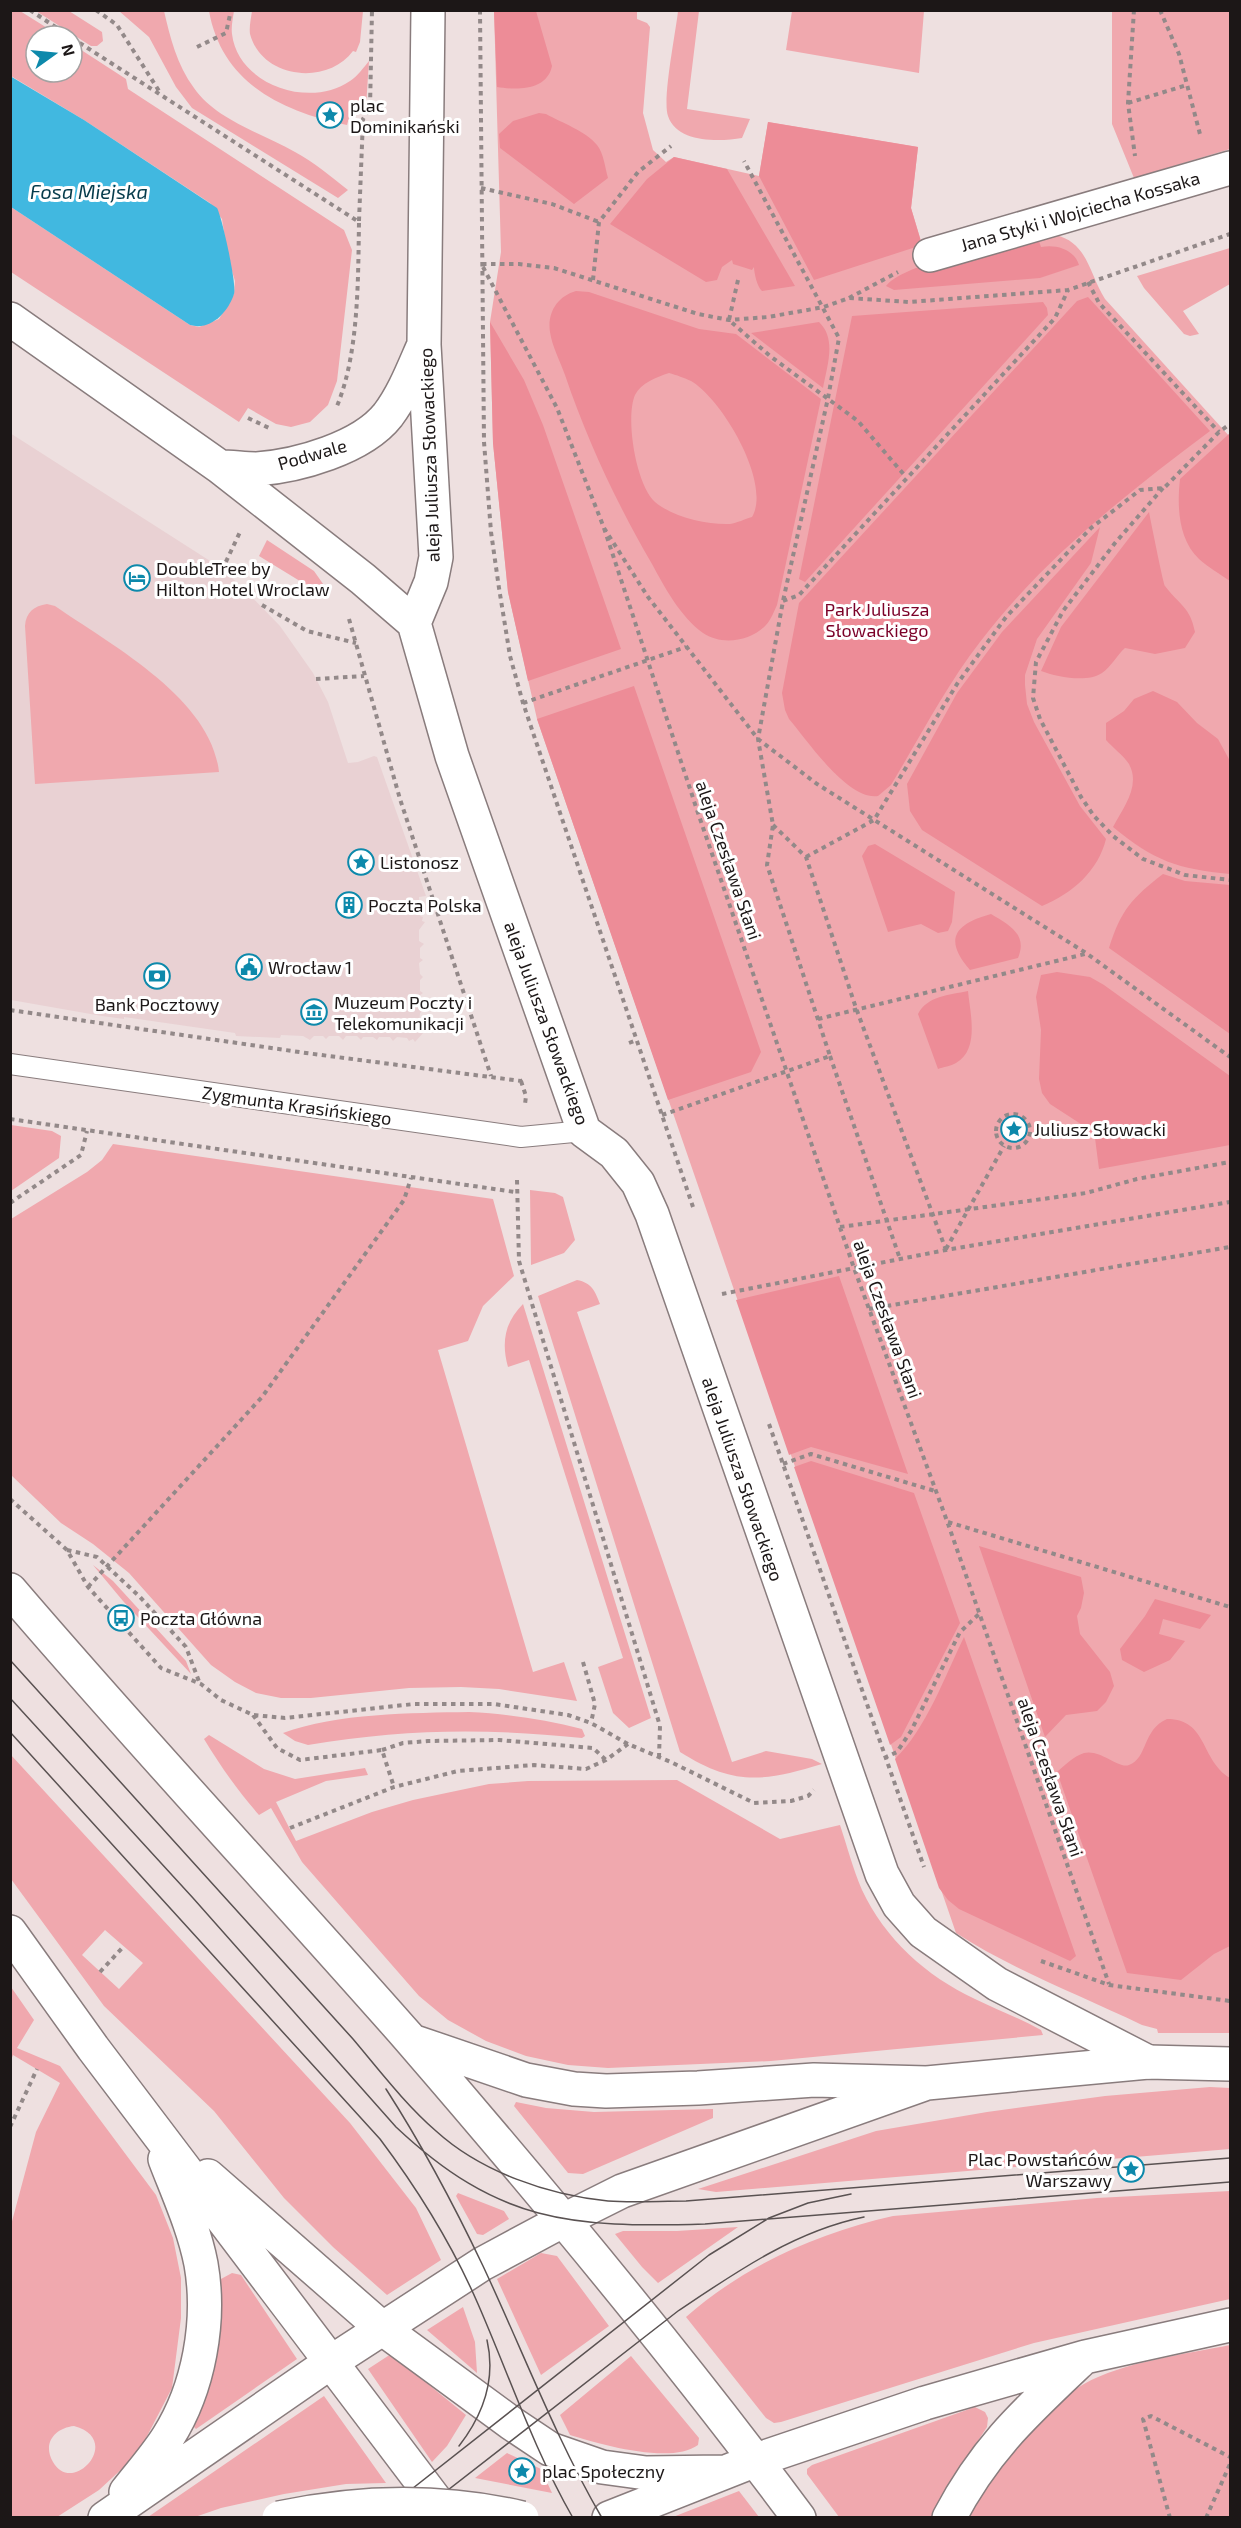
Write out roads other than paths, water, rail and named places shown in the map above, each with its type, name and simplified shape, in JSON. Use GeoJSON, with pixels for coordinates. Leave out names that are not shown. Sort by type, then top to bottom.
{"type":"FeatureCollection","features":[{"type":"Feature","properties":{"kind":"main road","name":"aleja Juliusza Słowackiego"},"geometry":{"type":"LineString","coordinates":[[428,10],[428,164],[424,345],[436,557],[431,582],[414,623],[452,756],[584,1131],[614,1153],[638,1184],[652,1214],[882,1874],[900,1905],[923,1932],[997,1984],[1069,2019],[1148,2062]]}},
{"type":"Feature","properties":{"kind":"main road","name":"Jana Styki i Wojciecha Kossaka"},"geometry":{"type":"LineString","coordinates":[[930,255],[1221,171]]}},
{"type":"Feature","properties":{"kind":"main road"},"geometry":{"type":"LineString","coordinates":[[10,320],[220,467],[363,579],[414,623]]}},
{"type":"Feature","properties":{"kind":"main road","name":"Podwale"},"geometry":{"type":"LineString","coordinates":[[220,467],[258,469],[318,457],[351,444],[370,432],[386,417],[400,397],[424,345]]}},
{"type":"Feature","properties":{"kind":"main road"},"geometry":{"type":"LineString","coordinates":[[11,1591],[410,2040],[564,2220],[799,2517]]}},
{"type":"Feature","properties":{"kind":"main road"},"geometry":{"type":"LineString","coordinates":[[10,1932],[93,2048],[449,2517]]}},
{"type":"Feature","properties":{"kind":"main road"},"geometry":{"type":"LineString","coordinates":[[410,2040],[526,2080],[574,2089],[699,2088],[814,2080],[927,2083],[1148,2062],[1230,2064]]}},
{"type":"Feature","properties":{"kind":"main road"},"geometry":{"type":"LineString","coordinates":[[106,2517],[331,2362],[482,2264],[564,2220],[622,2191],[927,2083]]}},
{"type":"Feature","properties":{"kind":"main road"},"geometry":{"type":"LineString","coordinates":[[153,2127],[383,2329],[550,2449],[602,2467],[646,2473],[723,2472]]}},
{"type":"Feature","properties":{"kind":"main road"},"geometry":{"type":"LineString","coordinates":[[106,2517],[168,2437],[192,2387],[201,2346],[203,2286],[200,2262],[184,2209],[153,2127]]}},
{"type":"Feature","properties":{"kind":"main road"},"geometry":{"type":"LineString","coordinates":[[609,2517],[756,2460],[925,2403],[1085,2357],[1230,2325]]}},
{"type":"Feature","properties":{"kind":"main road"},"geometry":{"type":"LineString","coordinates":[[949,2517],[987,2455],[1013,2424],[1085,2357]]}},
{"type":"Feature","properties":{"kind":"main road"},"geometry":{"type":"LineString","coordinates":[[279,2517],[320,2509],[411,2505],[476,2509],[522,2517]]}},
{"type":"Feature","properties":{"kind":"lane","name":"Zygmunta Krasińskiego"},"geometry":{"type":"LineString","coordinates":[[10,1064],[521,1137],[584,1131]]}},
{"type":"Feature","properties":{"kind":"water","name":"Fosa Miejska"},"geometry":{"type":"Polygon","coordinates":[[[10,76],[84,120],[217,208],[228,251],[234,288],[234,294],[228,307],[218,318],[205,325],[190,325],[11,207],[10,76]]]}},
{"type":"Feature","properties":{"kind":"tram line"},"geometry":{"type":"LineString","coordinates":[[10,1660],[353,2039],[414,2110],[454,2146],[494,2170],[516,2179],[562,2193],[608,2201],[686,2201],[1230,2158]]}},
{"type":"Feature","properties":{"kind":"tram line"},"geometry":{"type":"LineString","coordinates":[[10,1698],[193,1898],[396,2127],[433,2159],[468,2183],[503,2201],[538,2213],[575,2220],[615,2224],[705,2224],[1230,2182]]}},
{"type":"Feature","properties":{"kind":"tram line"},"geometry":{"type":"LineString","coordinates":[[10,1732],[380,2139],[434,2218],[457,2260],[478,2304],[546,2466],[573,2518]]}},
{"type":"Feature","properties":{"kind":"tram line"},"geometry":{"type":"LineString","coordinates":[[386,2089],[461,2220],[554,2425],[602,2518]]}},
{"type":"Feature","properties":{"kind":"tram line"},"geometry":{"type":"LineString","coordinates":[[375,2518],[709,2255],[769,2218],[808,2203],[851,2194]]}},
{"type":"Feature","properties":{"kind":"tram line"},"geometry":{"type":"LineString","coordinates":[[412,2518],[700,2296],[790,2243],[839,2223],[864,2217]]}},
{"type":"Feature","properties":{"kind":"tram line"},"geometry":{"type":"LineString","coordinates":[[459,2446],[475,2422],[485,2396],[490,2369],[487,2340]]}},
{"type":"Feature","properties":{"kind":"place","name":"plac Dominikański"},"geometry":{"type":"Point","coordinates":[330,115]}},
{"type":"Feature","properties":{"kind":"place","name":"DoubleTree by Hilton Hotel Wroclaw"},"geometry":{"type":"Point","coordinates":[137,578]}},
{"type":"Feature","properties":{"kind":"place","name":"Listonosz"},"geometry":{"type":"Point","coordinates":[361,862]}},
{"type":"Feature","properties":{"kind":"place","name":"Poczta Polska"},"geometry":{"type":"Point","coordinates":[349,905]}},
{"type":"Feature","properties":{"kind":"place","name":"Wrocław 1"},"geometry":{"type":"Point","coordinates":[249,967]}},
{"type":"Feature","properties":{"kind":"place","name":"Bank Pocztowy"},"geometry":{"type":"Point","coordinates":[157,976]}},
{"type":"Feature","properties":{"kind":"place","name":"Muzeum Poczty i Telekomunikacji"},"geometry":{"type":"Point","coordinates":[314,1012]}},
{"type":"Feature","properties":{"kind":"place","name":"Juliusz Słowacki"},"geometry":{"type":"Point","coordinates":[1014,1129]}},
{"type":"Feature","properties":{"kind":"place","name":"Poczta Główna"},"geometry":{"type":"Point","coordinates":[121,1618]}},
{"type":"Feature","properties":{"kind":"place","name":"Plac Powstańców Warszawy"},"geometry":{"type":"Point","coordinates":[1131,2169]}},
{"type":"Feature","properties":{"kind":"place","name":"plac Społeczny"},"geometry":{"type":"Point","coordinates":[522,2471]}},
{"type":"Feature","properties":{"kind":"park label","name":"Park Juliusza Słowackiego"},"geometry":{"type":"Point","coordinates":[877,619]}}]}
